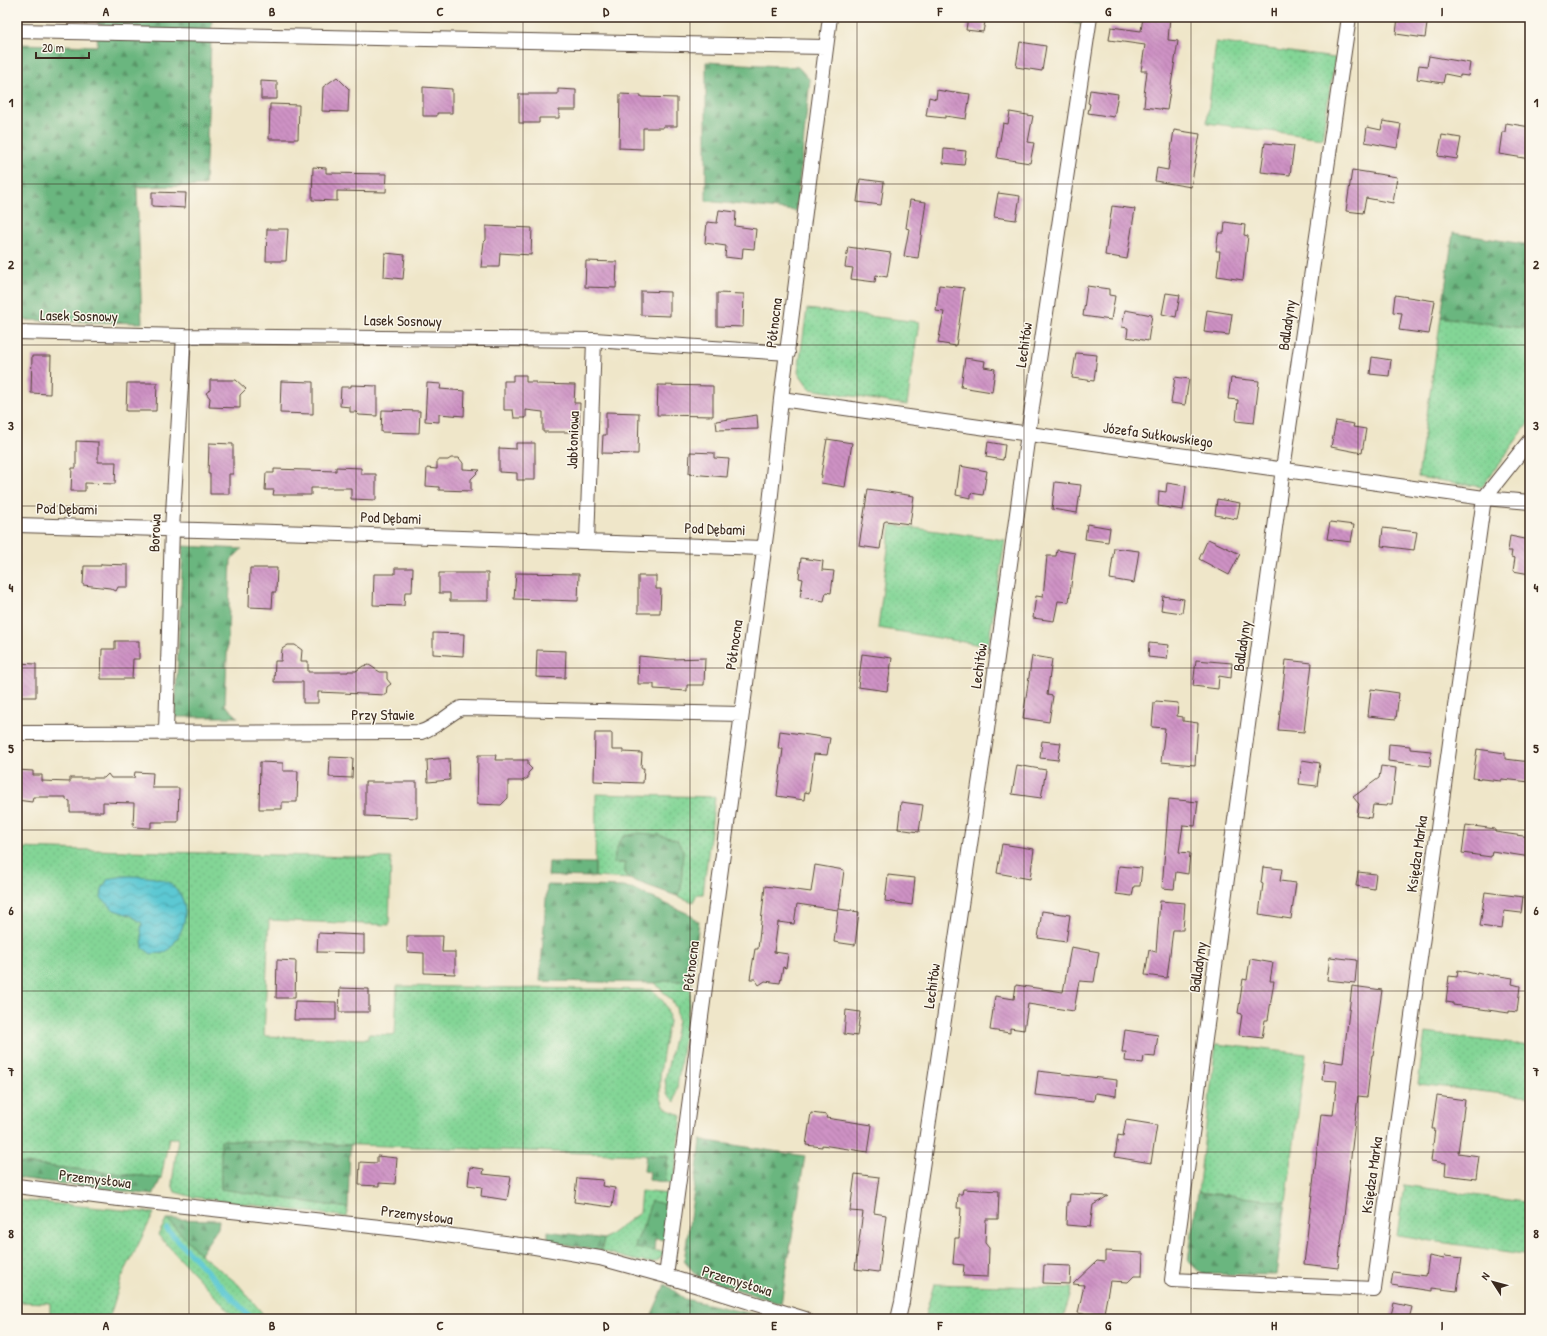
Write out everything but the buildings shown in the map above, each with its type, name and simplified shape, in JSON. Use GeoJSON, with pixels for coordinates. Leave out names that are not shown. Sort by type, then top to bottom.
{"type":"FeatureCollection","features":[{"type":"Feature","properties":{"kind":"street","name":"Północna"},"geometry":{"type":"LineString","coordinates":[[666,1276],[764,548],[781,399],[830,17]]}},
{"type":"Feature","properties":{"kind":"street","name":"Lechitów"},"geometry":{"type":"LineString","coordinates":[[898,1319],[902,1302],[985,744],[1028,434],[1090,17]]}},
{"type":"Feature","properties":{"kind":"street","name":"Balladyny"},"geometry":{"type":"LineString","coordinates":[[1349,17],[1283,469],[1172,1280],[1374,1289]]}},
{"type":"Feature","properties":{"kind":"street"},"geometry":{"type":"LineString","coordinates":[[17,31],[826,47]]}},
{"type":"Feature","properties":{"kind":"street","name":"Lasek Sosnowy"},"geometry":{"type":"LineString","coordinates":[[17,332],[184,336],[594,340],[788,352]]}},
{"type":"Feature","properties":{"kind":"street","name":"Borowa"},"geometry":{"type":"LineString","coordinates":[[166,732],[172,529],[184,336]]}},
{"type":"Feature","properties":{"kind":"street","name":"Jabłoniowa"},"geometry":{"type":"LineString","coordinates":[[587,542],[594,340]]}},
{"type":"Feature","properties":{"kind":"street","name":"Józefa Sułkowskiego"},"geometry":{"type":"LineString","coordinates":[[781,399],[1484,498],[1530,502]]}},
{"type":"Feature","properties":{"kind":"street"},"geometry":{"type":"LineString","coordinates":[[1484,498],[1530,440]]}},
{"type":"Feature","properties":{"kind":"street","name":"Księdza Marka"},"geometry":{"type":"LineString","coordinates":[[1374,1289],[1484,498]]}},
{"type":"Feature","properties":{"kind":"street","name":"Pod Dębami"},"geometry":{"type":"LineString","coordinates":[[17,525],[764,548]]}},
{"type":"Feature","properties":{"kind":"street","name":"Przy Stawie"},"geometry":{"type":"LineString","coordinates":[[17,733],[421,732],[436,725],[461,708],[742,714]]}},
{"type":"Feature","properties":{"kind":"street","name":"Przemysłowa"},"geometry":{"type":"LineString","coordinates":[[17,1186],[110,1198],[408,1230],[535,1247],[600,1258],[666,1276],[805,1319]]}},
{"type":"Feature","properties":{"kind":"green space"},"geometry":{"type":"Polygon","coordinates":[[[98,17],[212,17],[205,186],[137,187],[142,323],[17,320],[17,44],[97,46],[98,17]]]}},
{"type":"Feature","properties":{"kind":"green space"},"geometry":{"type":"Polygon","coordinates":[[[1041,17],[1082,17],[1081,24],[1041,17]]]}},
{"type":"Feature","properties":{"kind":"green space"},"geometry":{"type":"Polygon","coordinates":[[[1216,42],[1335,58],[1322,138],[1207,123],[1216,42]]]}},
{"type":"Feature","properties":{"kind":"green space"},"geometry":{"type":"Polygon","coordinates":[[[706,62],[798,67],[810,80],[796,211],[706,201],[706,62]]]}},
{"type":"Feature","properties":{"kind":"green space"},"geometry":{"type":"Polygon","coordinates":[[[1453,233],[1530,245],[1530,329],[1441,317],[1453,233]]]}},
{"type":"Feature","properties":{"kind":"green space"},"geometry":{"type":"Polygon","coordinates":[[[807,309],[919,322],[907,405],[810,389],[798,372],[807,309]]]}},
{"type":"Feature","properties":{"kind":"green space"},"geometry":{"type":"Polygon","coordinates":[[[1441,317],[1530,329],[1530,421],[1482,487],[1418,477],[1441,317]]]}},
{"type":"Feature","properties":{"kind":"green space"},"geometry":{"type":"Polygon","coordinates":[[[891,525],[1005,540],[988,646],[878,628],[891,525]]]}},
{"type":"Feature","properties":{"kind":"green space"},"geometry":{"type":"Polygon","coordinates":[[[183,546],[242,549],[231,560],[225,705],[238,717],[175,717],[183,546]]]}},
{"type":"Feature","properties":{"kind":"green space"},"geometry":{"type":"Polygon","coordinates":[[[596,794],[715,797],[703,894],[697,894],[693,902],[677,896],[681,888],[683,850],[613,863],[626,863],[625,874],[629,879],[595,877],[596,794]]]}},
{"type":"Feature","properties":{"kind":"green space"},"geometry":{"type":"Polygon","coordinates":[[[640,833],[659,835],[677,840],[683,850],[681,888],[677,896],[629,879],[625,874],[625,863],[613,863],[618,844],[624,836],[640,833]]]}},
{"type":"Feature","properties":{"kind":"green space"},"geometry":{"type":"Polygon","coordinates":[[[17,848],[391,858],[389,925],[269,920],[264,1036],[368,1039],[368,1034],[395,1035],[397,986],[652,990],[665,1004],[669,1017],[661,1067],[660,1092],[662,1101],[666,1108],[670,1111],[682,1116],[674,1180],[670,1183],[665,1182],[668,1156],[221,1140],[221,1189],[348,1208],[347,1217],[193,1197],[175,1192],[172,1184],[178,1138],[169,1138],[161,1178],[17,1163],[17,848]]]}},
{"type":"Feature","properties":{"kind":"green space"},"geometry":{"type":"Polygon","coordinates":[[[549,862],[595,863],[595,877],[548,876],[549,862]]]}},
{"type":"Feature","properties":{"kind":"green space"},"geometry":{"type":"Polygon","coordinates":[[[547,885],[623,887],[633,889],[691,915],[695,920],[699,921],[692,982],[669,980],[655,983],[540,981],[547,885]]]}},
{"type":"Feature","properties":{"kind":"green space"},"geometry":{"type":"Polygon","coordinates":[[[669,980],[692,982],[675,1102],[667,1094],[665,1080],[678,1020],[676,1008],[672,1001],[655,983],[669,980]]]}},
{"type":"Feature","properties":{"kind":"green space"},"geometry":{"type":"Polygon","coordinates":[[[1425,1033],[1530,1046],[1530,1097],[1418,1084],[1425,1033]]]}},
{"type":"Feature","properties":{"kind":"green space"},"geometry":{"type":"Polygon","coordinates":[[[1216,1044],[1306,1054],[1286,1202],[1198,1192],[1216,1044]]]}},
{"type":"Feature","properties":{"kind":"green space"},"geometry":{"type":"Polygon","coordinates":[[[221,1140],[350,1145],[348,1208],[221,1189],[221,1140]]]}},
{"type":"Feature","properties":{"kind":"green space"},"geometry":{"type":"Polygon","coordinates":[[[701,1140],[805,1156],[781,1304],[697,1276],[684,1261],[701,1140]]]}},
{"type":"Feature","properties":{"kind":"green space"},"geometry":{"type":"Polygon","coordinates":[[[646,1155],[668,1156],[665,1182],[649,1180],[650,1172],[644,1171],[646,1155]]]}},
{"type":"Feature","properties":{"kind":"green space"},"geometry":{"type":"Polygon","coordinates":[[[17,1163],[161,1178],[153,1195],[17,1178],[17,1163]]]}},
{"type":"Feature","properties":{"kind":"green space"},"geometry":{"type":"Polygon","coordinates":[[[1404,1185],[1530,1203],[1530,1255],[1397,1236],[1404,1185]]]}},
{"type":"Feature","properties":{"kind":"green space"},"geometry":{"type":"Polygon","coordinates":[[[641,1191],[669,1194],[672,1198],[671,1206],[651,1202],[635,1248],[664,1252],[662,1256],[657,1261],[648,1262],[634,1260],[601,1251],[604,1239],[639,1213],[641,1191]]]}},
{"type":"Feature","properties":{"kind":"green space"},"geometry":{"type":"Polygon","coordinates":[[[1198,1192],[1286,1202],[1276,1275],[1202,1274],[1188,1261],[1198,1192]]]}},
{"type":"Feature","properties":{"kind":"green space"},"geometry":{"type":"Polygon","coordinates":[[[17,1200],[154,1213],[122,1277],[109,1319],[50,1319],[50,1303],[17,1302],[17,1200]]]}},
{"type":"Feature","properties":{"kind":"green space"},"geometry":{"type":"Polygon","coordinates":[[[651,1201],[671,1206],[666,1240],[655,1239],[654,1251],[635,1248],[651,1201]]]}},
{"type":"Feature","properties":{"kind":"green space"},"geometry":{"type":"Polygon","coordinates":[[[167,1219],[200,1254],[238,1284],[267,1319],[236,1319],[158,1235],[167,1219]]]}},
{"type":"Feature","properties":{"kind":"green space"},"geometry":{"type":"Polygon","coordinates":[[[167,1219],[219,1220],[218,1228],[200,1254],[167,1219]]]}},
{"type":"Feature","properties":{"kind":"green space"},"geometry":{"type":"Polygon","coordinates":[[[548,1231],[604,1239],[601,1251],[548,1241],[548,1231]]]}},
{"type":"Feature","properties":{"kind":"green space"},"geometry":{"type":"Polygon","coordinates":[[[665,1284],[685,1299],[775,1319],[650,1319],[665,1284]]]}},
{"type":"Feature","properties":{"kind":"green space"},"geometry":{"type":"Polygon","coordinates":[[[934,1284],[1072,1288],[1063,1319],[924,1319],[934,1284]]]}},
{"type":"Feature","properties":{"kind":"water"},"geometry":{"type":"Polygon","coordinates":[[[124,876],[156,878],[168,882],[178,891],[184,904],[185,911],[183,926],[174,944],[165,952],[151,954],[143,948],[141,929],[142,923],[132,916],[114,910],[101,898],[102,889],[108,879],[124,876]]]}},
{"type":"Feature","properties":{"kind":"waterway"},"geometry":{"type":"LineString","coordinates":[[167,1229],[252,1319]]}}]}
